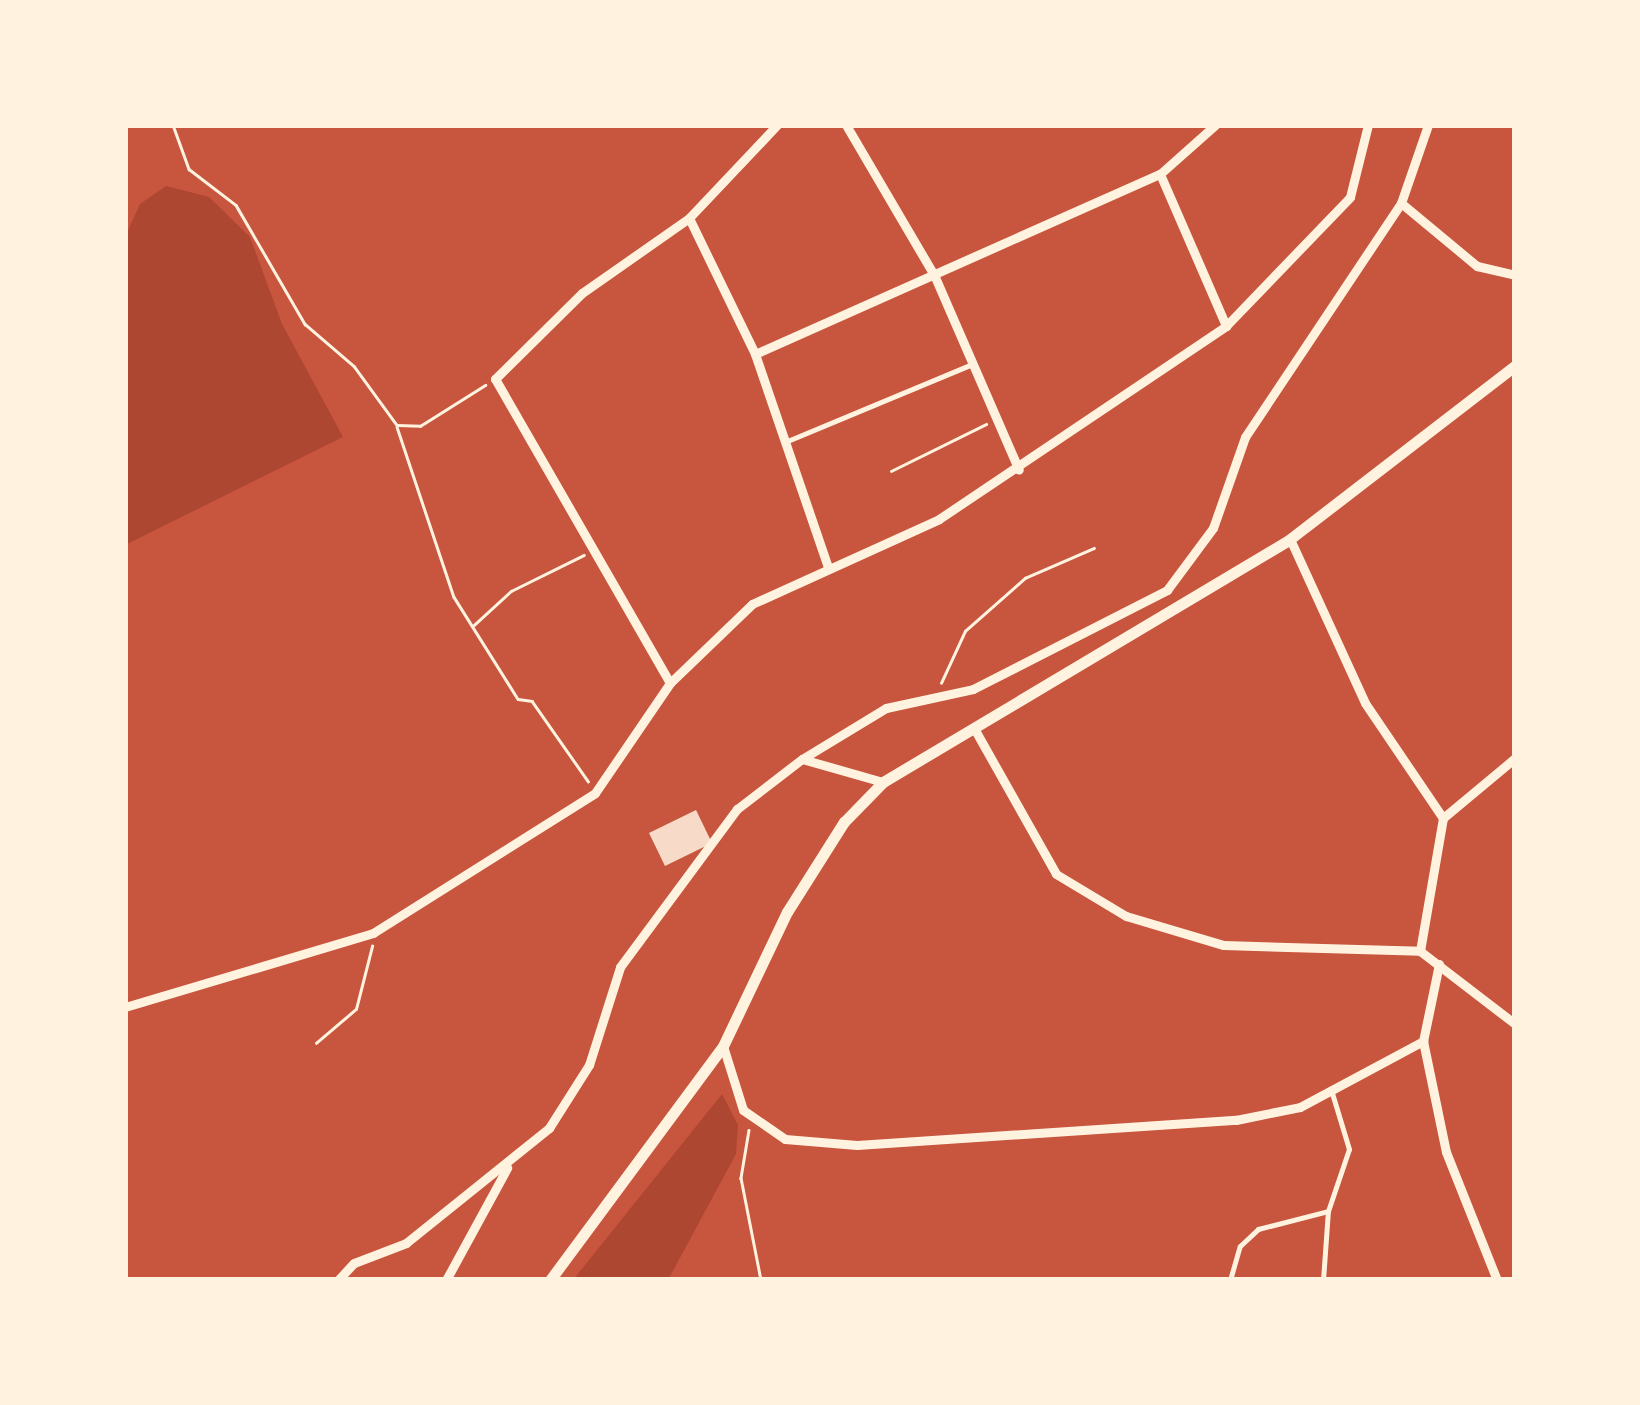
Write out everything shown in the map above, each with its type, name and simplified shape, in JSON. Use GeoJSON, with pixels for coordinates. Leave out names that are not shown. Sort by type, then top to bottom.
{"type":"FeatureCollection","features":[{"type":"Feature","properties":{"kind":"street"},"geometry":{"type":"LineString","coordinates":[[670,683],[495,379],[582,293],[688,218],[776,125]]}},
{"type":"Feature","properties":{"kind":"street"},"geometry":{"type":"LineString","coordinates":[[860,125],[848,128],[936,277],[992,421],[1019,470]]}},
{"type":"Feature","properties":{"kind":"street"},"geometry":{"type":"LineString","coordinates":[[754,354],[936,277],[1160,174],[1198,129],[1216,125]]}},
{"type":"Feature","properties":{"kind":"street"},"geometry":{"type":"LineString","coordinates":[[125,1007],[373,934],[595,792],[670,683],[752,604],[939,520],[1019,470],[1226,326],[1350,197],[1368,125]]}},
{"type":"Feature","properties":{"kind":"street"},"geometry":{"type":"LineString","coordinates":[[338,1280],[354,1262],[406,1243],[549,1128],[589,1065],[620,967],[737,810],[802,759],[886,708],[936,693],[972,689],[1167,590],[1213,528],[1245,437],[1401,203],[1428,125]]}},
{"type":"Feature","properties":{"kind":"street"},"geometry":{"type":"LineString","coordinates":[[1160,174],[1226,326]]}},
{"type":"Feature","properties":{"kind":"street"},"geometry":{"type":"LineString","coordinates":[[1401,203],[1478,266],[1515,275]]}},
{"type":"Feature","properties":{"kind":"street"},"geometry":{"type":"LineString","coordinates":[[688,218],[754,354],[828,567]]}},
{"type":"Feature","properties":{"kind":"street"},"geometry":{"type":"LineString","coordinates":[[550,1280],[723,1046],[787,912],[844,822],[883,782],[1290,538],[1515,366]]}},
{"type":"Feature","properties":{"kind":"street"},"geometry":{"type":"LineString","coordinates":[[1290,538],[1365,703],[1443,818]]}},
{"type":"Feature","properties":{"kind":"street"},"geometry":{"type":"LineString","coordinates":[[1167,590],[1172,611]]}},
{"type":"Feature","properties":{"kind":"street"},"geometry":{"type":"LineString","coordinates":[[975,730],[1056,874],[1126,916],[1223,945],[1420,951],[1515,1024]]}},
{"type":"Feature","properties":{"kind":"street"},"geometry":{"type":"LineString","coordinates":[[1420,951],[1443,818],[1515,758]]}},
{"type":"Feature","properties":{"kind":"street"},"geometry":{"type":"LineString","coordinates":[[802,759],[883,782]]}},
{"type":"Feature","properties":{"kind":"street"},"geometry":{"type":"LineString","coordinates":[[1440,964],[1423,1040],[1446,1152],[1497,1280]]}},
{"type":"Feature","properties":{"kind":"street"},"geometry":{"type":"LineString","coordinates":[[723,1046],[753,1117],[785,1138],[857,1145],[1236,1120],[1332,1093],[1423,1040]]}},
{"type":"Feature","properties":{"kind":"street"},"geometry":{"type":"LineString","coordinates":[[446,1280],[511,1162]]}},
{"type":"Feature","properties":{"kind":"lane"},"geometry":{"type":"LineString","coordinates":[[785,442],[970,364]]}},
{"type":"Feature","properties":{"kind":"lane"},"geometry":{"type":"LineString","coordinates":[[1323,1280],[1328,1212],[1349,1149],[1332,1093]]}},
{"type":"Feature","properties":{"kind":"lane"},"geometry":{"type":"LineString","coordinates":[[1230,1280],[1236,1253],[1258,1228],[1328,1212]]}},
{"type":"Feature","properties":{"kind":"path"},"geometry":{"type":"LineString","coordinates":[[174,125],[189,170],[236,205],[305,324],[354,366],[396,425],[454,597],[595,792]]}},
{"type":"Feature","properties":{"kind":"path"},"geometry":{"type":"LineString","coordinates":[[396,425],[420,426],[495,379]]}},
{"type":"Feature","properties":{"kind":"path"},"geometry":{"type":"LineString","coordinates":[[891,471],[992,421]]}},
{"type":"Feature","properties":{"kind":"path"},"geometry":{"type":"LineString","coordinates":[[936,693],[964,630],[1025,578],[1094,548]]}},
{"type":"Feature","properties":{"kind":"path"},"geometry":{"type":"LineString","coordinates":[[473,626],[512,592],[591,550]]}},
{"type":"Feature","properties":{"kind":"path"},"geometry":{"type":"LineString","coordinates":[[316,1043],[356,1009],[373,934]]}},
{"type":"Feature","properties":{"kind":"path"},"geometry":{"type":"LineString","coordinates":[[753,1117],[741,1178],[761,1280]]}},
{"type":"Feature","properties":{"kind":"shaded area"},"geometry":{"type":"Polygon","coordinates":[[[166,186],[209,197],[250,237],[282,324],[343,437],[125,545],[125,237],[140,204],[166,186]]]}},
{"type":"Feature","properties":{"kind":"shaded area"},"geometry":{"type":"Polygon","coordinates":[[[722,1094],[738,1125],[736,1154],[668,1280],[573,1280],[722,1094]]]}},
{"type":"Feature","properties":{"kind":"building"},"geometry":{"type":"Polygon","coordinates":[[[696,810],[712,843],[665,866],[649,833],[696,810]]]}}]}
